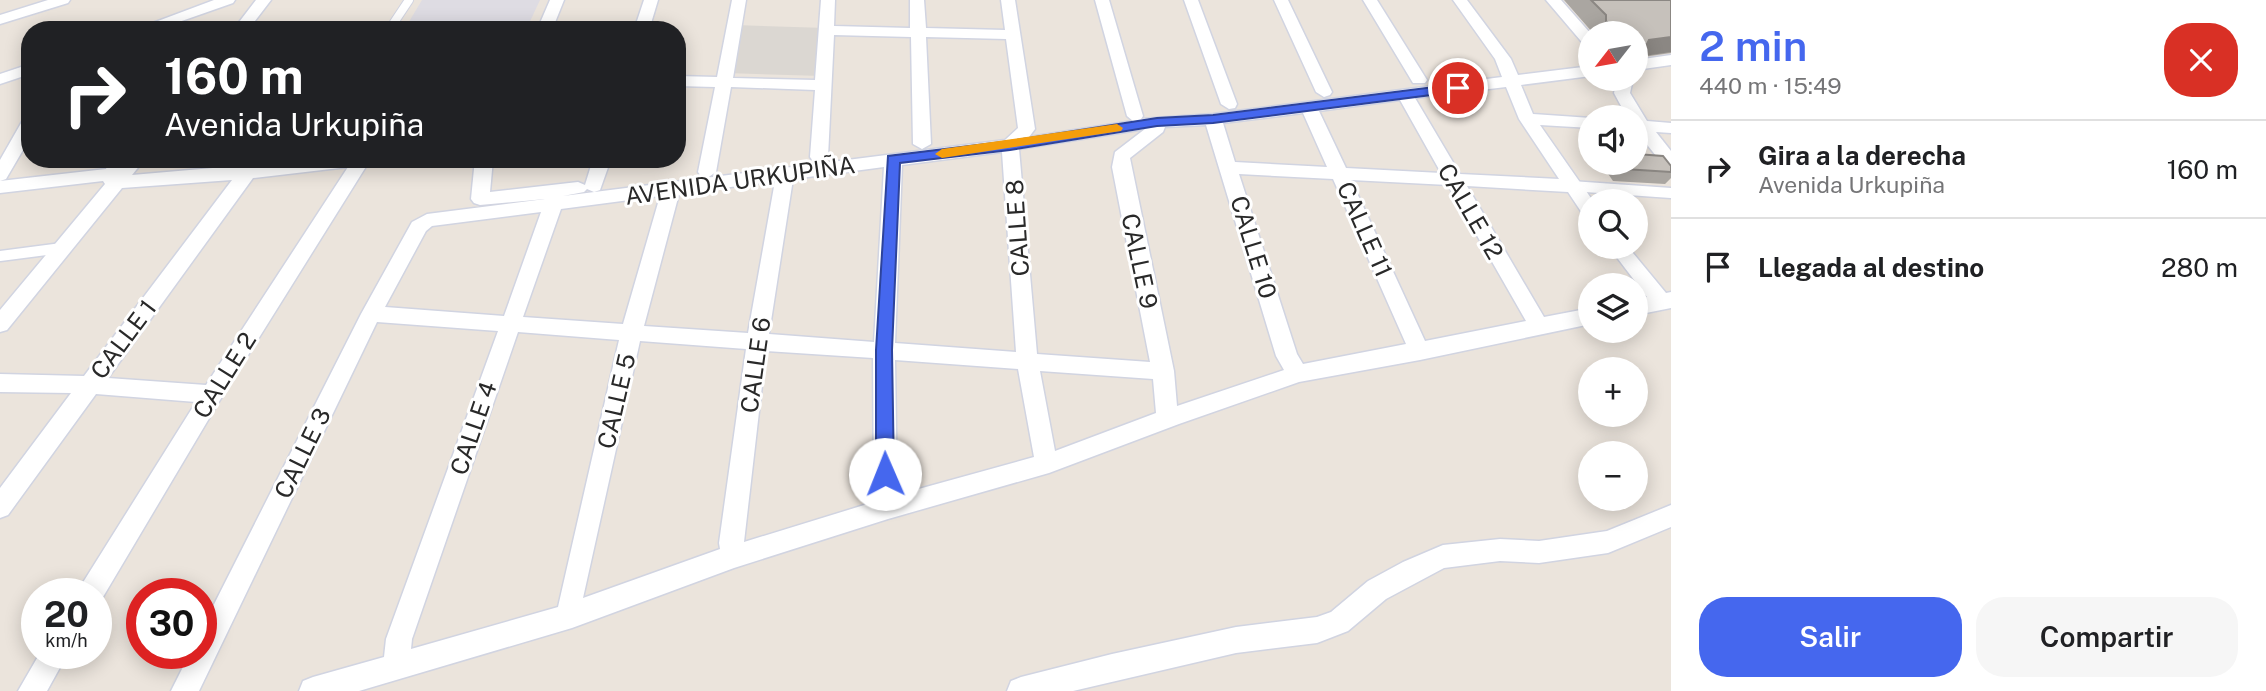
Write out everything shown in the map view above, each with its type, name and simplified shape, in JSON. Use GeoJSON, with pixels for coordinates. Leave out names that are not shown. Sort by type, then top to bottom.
{"type":"FeatureCollection","features":[{"type":"Feature","properties":{"kind":"street"},"geometry":{"type":"LineString","coordinates":[[0,12],[8,0]]}},
{"type":"Feature","properties":{"kind":"street"},"geometry":{"type":"LineString","coordinates":[[0,20],[63,0]]}},
{"type":"Feature","properties":{"kind":"street"},"geometry":{"type":"LineString","coordinates":[[182,21],[228,0]]}},
{"type":"Feature","properties":{"kind":"street"},"geometry":{"type":"LineString","coordinates":[[247,21],[264,0]]}},
{"type":"Feature","properties":{"kind":"street"},"geometry":{"type":"LineString","coordinates":[[548,21],[557,0]]}},
{"type":"Feature","properties":{"kind":"street"},"geometry":{"type":"LineString","coordinates":[[644,21],[651,0]]}},
{"type":"Feature","properties":{"kind":"street"},"geometry":{"type":"LineString","coordinates":[[707,172],[739,0]]}},
{"type":"Feature","properties":{"kind":"street"},"geometry":{"type":"LineString","coordinates":[[819,157],[821,85],[828,0]]}},
{"type":"Feature","properties":{"kind":"street"},"geometry":{"type":"LineString","coordinates":[[917,0],[922,144]]}},
{"type":"Feature","properties":{"kind":"street"},"geometry":{"type":"LineString","coordinates":[[1008,0],[1027,129]]}},
{"type":"Feature","properties":{"kind":"street"},"geometry":{"type":"LineString","coordinates":[[1102,0],[1135,116]]}},
{"type":"Feature","properties":{"kind":"street"},"geometry":{"type":"LineString","coordinates":[[1191,0],[1229,104]]}},
{"type":"Feature","properties":{"kind":"street"},"geometry":{"type":"LineString","coordinates":[[1281,0],[1324,92]]}},
{"type":"Feature","properties":{"kind":"street"},"geometry":{"type":"LineString","coordinates":[[1370,0],[1419,80]]}},
{"type":"Feature","properties":{"kind":"street"},"geometry":{"type":"LineString","coordinates":[[1461,0],[1509,75],[1527,119],[1578,195]]}},
{"type":"Feature","properties":{"kind":"street"},"geometry":{"type":"LineString","coordinates":[[1553,0],[1578,29]]}},
{"type":"Feature","properties":{"kind":"street"},"geometry":{"type":"LineString","coordinates":[[825,30],[1013,35]]}},
{"type":"Feature","properties":{"kind":"street"},"geometry":{"type":"LineString","coordinates":[[1648,63],[1671,60]]}},
{"type":"Feature","properties":{"kind":"street"},"geometry":{"type":"LineString","coordinates":[[1509,75],[1578,61]]}},
{"type":"Feature","properties":{"kind":"street"},"geometry":{"type":"LineString","coordinates":[[0,79],[21,72]]}},
{"type":"Feature","properties":{"kind":"street"},"geometry":{"type":"LineString","coordinates":[[483,168],[480,199],[554,198],[594,186],[1419,80],[1578,72]]}},
{"type":"Feature","properties":{"kind":"street","name":"AVENIDA URKUPIÑA"},"geometry":{"type":"LineString","coordinates":[[427,220],[554,198],[671,188],[1010,145],[1157,122],[1213,119],[1405,95],[1509,75]]}},
{"type":"Feature","properties":{"kind":"street"},"geometry":{"type":"LineString","coordinates":[[686,81],[821,85]]}},
{"type":"Feature","properties":{"kind":"street","name":"CALLE 12"},"geometry":{"type":"LineString","coordinates":[[1405,95],[1539,326]]}},
{"type":"Feature","properties":{"kind":"street","name":"CALLE 11"},"geometry":{"type":"LineString","coordinates":[[1309,107],[1420,352]]}},
{"type":"Feature","properties":{"kind":"street","name":"CALLE 10"},"geometry":{"type":"LineString","coordinates":[[1213,119],[1287,356],[1298,374]]}},
{"type":"Feature","properties":{"kind":"street"},"geometry":{"type":"LineString","coordinates":[[1527,119],[1578,122]]}},
{"type":"Feature","properties":{"kind":"street","name":"CALLE 9"},"geometry":{"type":"LineString","coordinates":[[1157,122],[1157,128],[1121,156],[1121,167],[1163,371],[1167,410],[1171,417]]}},
{"type":"Feature","properties":{"kind":"street"},"geometry":{"type":"LineString","coordinates":[[1648,124],[1671,128]]}},
{"type":"Feature","properties":{"kind":"street","name":"CALLE 8"},"geometry":{"type":"LineString","coordinates":[[1027,129],[1010,145],[1027,360],[1044,453],[1049,463]]}},
{"type":"Feature","properties":{"kind":"street"},"geometry":{"type":"LineString","coordinates":[[1648,135],[1671,163]]}},
{"type":"Feature","properties":{"kind":"street"},"geometry":{"type":"LineString","coordinates":[[0,175],[21,138]]}},
{"type":"Feature","properties":{"kind":"street"},"geometry":{"type":"LineString","coordinates":[[888,508],[885,499],[884,350],[893,159]]}},
{"type":"Feature","properties":{"kind":"street"},"geometry":{"type":"LineString","coordinates":[[0,187],[116,172],[247,173],[291,168]]}},
{"type":"Feature","properties":{"kind":"street","name":"CALLE 2"},"geometry":{"type":"LineString","coordinates":[[100,578],[212,394],[356,168]]}},
{"type":"Feature","properties":{"kind":"street"},"geometry":{"type":"LineString","coordinates":[[594,186],[599,168]]}},
{"type":"Feature","properties":{"kind":"street"},"geometry":{"type":"LineString","coordinates":[[1230,168],[1571,186]]}},
{"type":"Feature","properties":{"kind":"street"},"geometry":{"type":"LineString","coordinates":[[0,324],[65,247],[116,172]]}},
{"type":"Feature","properties":{"kind":"street","name":"CALLE 1"},"geometry":{"type":"LineString","coordinates":[[0,507],[247,173]]}},
{"type":"Feature","properties":{"kind":"street","name":"CALLE 6"},"geometry":{"type":"LineString","coordinates":[[734,556],[731,543],[758,342],[785,174]]}},
{"type":"Feature","properties":{"kind":"street","name":"CALLE 5"},"geometry":{"type":"LineString","coordinates":[[572,615],[570,601],[631,334],[671,188]]}},
{"type":"Feature","properties":{"kind":"street","name":"CALLE 4"},"geometry":{"type":"LineString","coordinates":[[396,667],[399,639],[554,198]]}},
{"type":"Feature","properties":{"kind":"street","name":"CALLE 3"},"geometry":{"type":"LineString","coordinates":[[185,691],[371,314],[419,227],[427,220]]}},
{"type":"Feature","properties":{"kind":"street"},"geometry":{"type":"LineString","coordinates":[[1629,259],[1667,301]]}},
{"type":"Feature","properties":{"kind":"street"},"geometry":{"type":"LineString","coordinates":[[1648,305],[1667,301]]}},
{"type":"Feature","properties":{"kind":"street"},"geometry":{"type":"LineString","coordinates":[[371,314],[1163,371]]}},
{"type":"Feature","properties":{"kind":"street"},"geometry":{"type":"LineString","coordinates":[[313,691],[572,615],[734,556],[888,508],[1049,463],[1171,417],[1298,374],[1420,352],[1578,318]]}},
{"type":"Feature","properties":{"kind":"street"},"geometry":{"type":"LineString","coordinates":[[0,383],[89,385],[212,394]]}},
{"type":"Feature","properties":{"kind":"street"},"geometry":{"type":"LineString","coordinates":[[1021,691],[1112,667],[1236,640],[1317,630],[1339,622],[1377,590],[1412,569],[1443,557],[1500,550],[1539,552],[1608,541],[1671,516]]}},
{"type":"Feature","properties":{"kind":"street"},"geometry":{"type":"LineString","coordinates":[[32,691],[45,669]]}},
{"type":"Feature","properties":{"kind":"lane"},"geometry":{"type":"LineString","coordinates":[[395,21],[409,0]]}},
{"type":"Feature","properties":{"kind":"lane"},"geometry":{"type":"LineString","coordinates":[[1571,186],[1671,193]]}},
{"type":"Feature","properties":{"kind":"lane"},"geometry":{"type":"LineString","coordinates":[[0,256],[65,247]]}},
{"type":"Feature","properties":{"kind":"shaded area"},"geometry":{"type":"Polygon","coordinates":[[[422,0],[540,0],[530,21],[409,21],[422,0]]]}},
{"type":"Feature","properties":{"kind":"shaded area"},"geometry":{"type":"Polygon","coordinates":[[[735,25],[826,28],[822,76],[725,73],[735,25]]]}},
{"type":"Feature","properties":{"kind":"building"},"geometry":{"type":"Polygon","coordinates":[[[1591,0],[1671,0],[1671,37],[1648,42],[1648,21],[1606,21],[1606,15],[1591,0]]]}},
{"type":"Feature","properties":{"kind":"building"},"geometry":{"type":"Polygon","coordinates":[[[1648,155],[1663,156],[1671,166],[1671,172],[1648,171],[1648,155]]]}},
{"type":"Feature","properties":{"kind":"slow traffic"},"geometry":{"type":"LineString","coordinates":[[942,154],[1117,128]]}},
{"type":"Feature","properties":{"kind":"route"},"geometry":{"type":"LineString","coordinates":[[885,474],[884,350],[893,159],[1010,145],[1157,122],[1213,119],[1458,88]]}}]}
